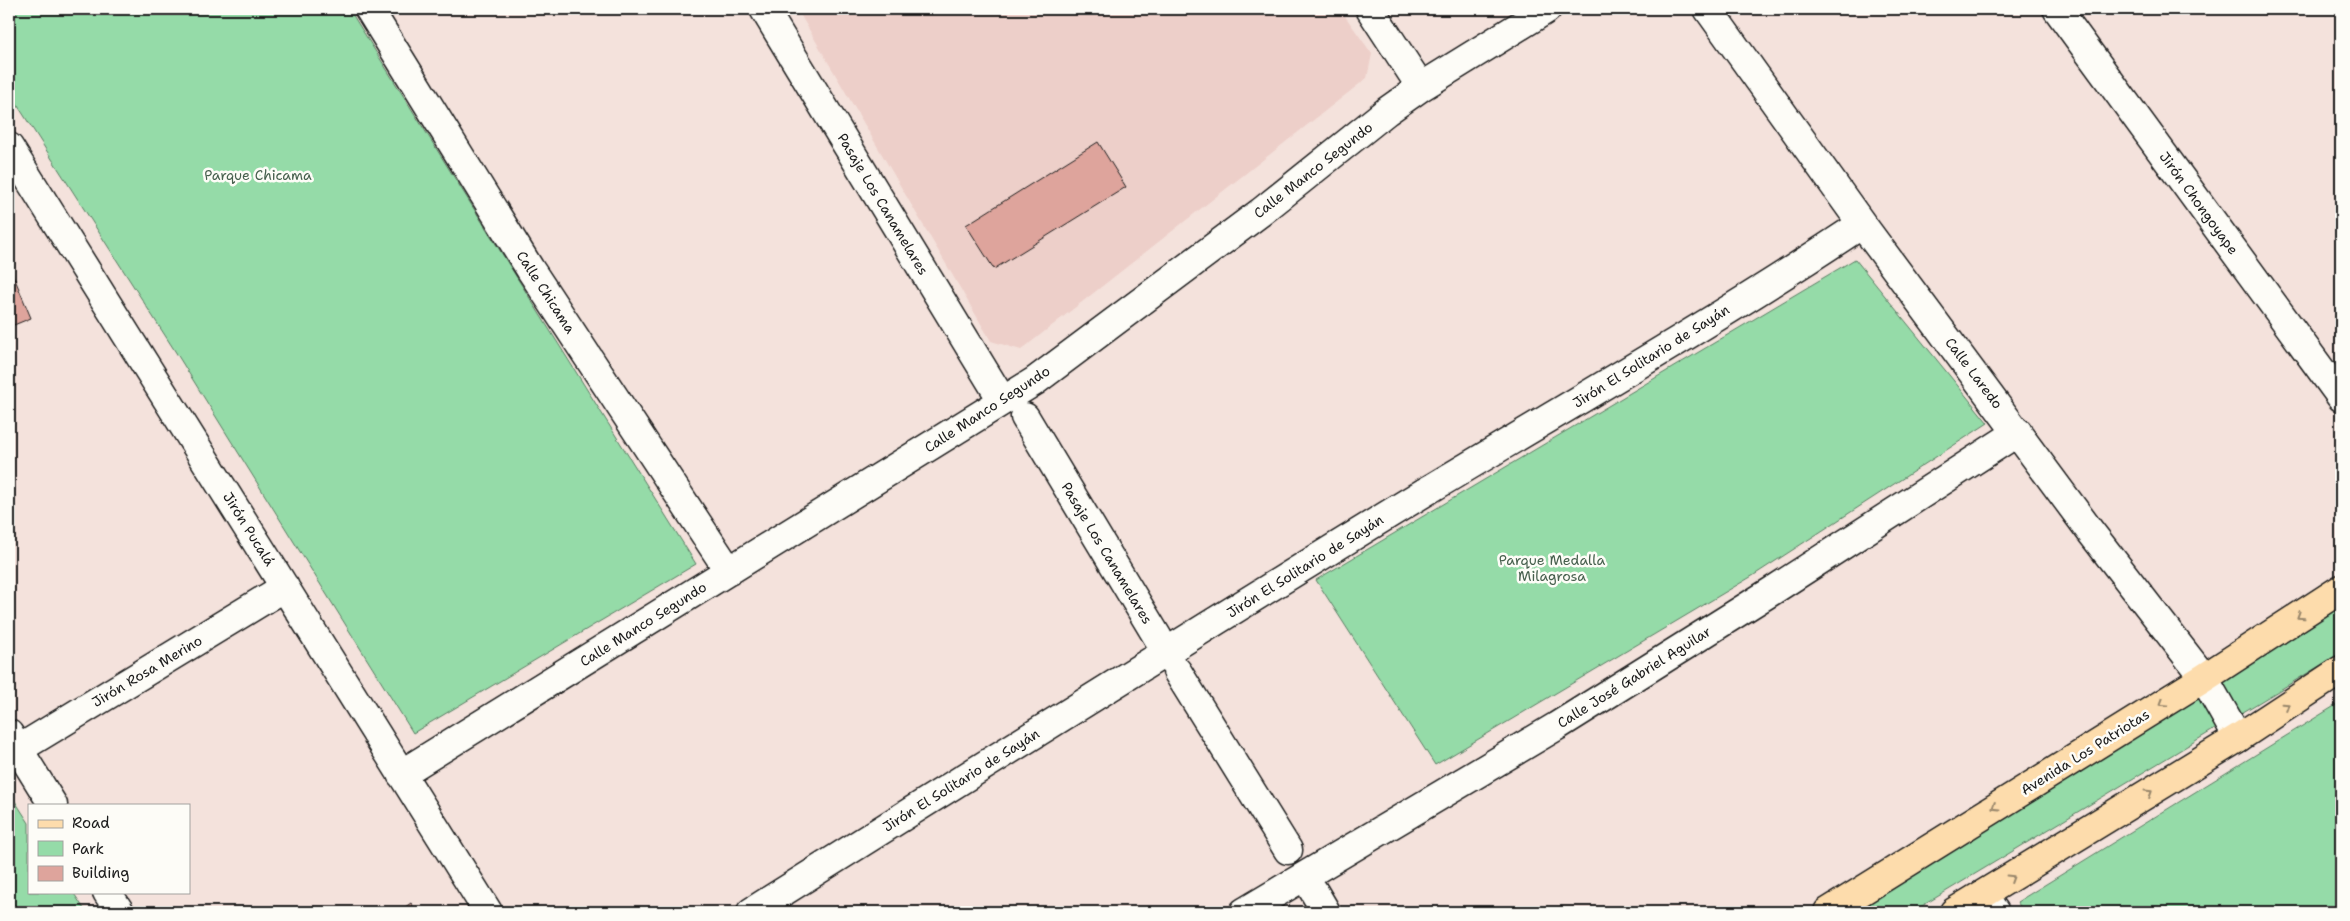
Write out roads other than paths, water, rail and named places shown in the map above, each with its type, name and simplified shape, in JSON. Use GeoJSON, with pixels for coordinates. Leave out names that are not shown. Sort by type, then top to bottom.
{"type":"FeatureCollection","features":[{"type":"Feature","properties":{"kind":"main road","name":"Avenida Los Patriotas"},"geometry":{"type":"LineString","coordinates":[[1828,912],[2204,678],[2341,589]]}},
{"type":"Feature","properties":{"kind":"main road"},"geometry":{"type":"LineString","coordinates":[[1954,912],[1989,904],[2341,670]]}},
{"type":"Feature","properties":{"kind":"street","name":"Pasaje Los Canamelares"},"geometry":{"type":"LineString","coordinates":[[764,9],[1002,400]]}},
{"type":"Feature","properties":{"kind":"street"},"geometry":{"type":"LineString","coordinates":[[1370,9],[1421,87]]}},
{"type":"Feature","properties":{"kind":"street","name":"Calle Manco Segundo"},"geometry":{"type":"LineString","coordinates":[[401,774],[1035,381],[1253,218],[1421,87],[1547,9]]}},
{"type":"Feature","properties":{"kind":"street","name":"Calle Laredo"},"geometry":{"type":"LineString","coordinates":[[1708,9],[1862,224],[2090,531],[2204,678],[2238,738]]}},
{"type":"Feature","properties":{"kind":"street","name":"Jirón Chongoyape"},"geometry":{"type":"LineString","coordinates":[[2057,9],[2341,397]]}},
{"type":"Feature","properties":{"kind":"street","name":"Calle Chicama"},"geometry":{"type":"LineString","coordinates":[[372,10],[530,269],[729,571]]}},
{"type":"Feature","properties":{"kind":"street","name":"Jirón Pucalá"},"geometry":{"type":"LineString","coordinates":[[9,147],[488,912]]}},
{"type":"Feature","properties":{"kind":"street","name":"Jirón El Solitario de Sayán"},"geometry":{"type":"LineString","coordinates":[[751,912],[1174,647],[1640,364],[1862,224]]}},
{"type":"Feature","properties":{"kind":"street","name":"Pasaje Los Canamelares"},"geometry":{"type":"LineString","coordinates":[[1025,417],[1158,638]]}},
{"type":"Feature","properties":{"kind":"street","name":"Calle José Gabriel Aguilar"},"geometry":{"type":"LineString","coordinates":[[1244,912],[1557,726],[1772,591],[2018,432]]}},
{"type":"Feature","properties":{"kind":"street","name":"Jirón Rosa Merino"},"geometry":{"type":"LineString","coordinates":[[12,746],[285,587]]}},
{"type":"Feature","properties":{"kind":"street"},"geometry":{"type":"LineString","coordinates":[[1177,671],[1288,850]]}},
{"type":"Feature","properties":{"kind":"street"},"geometry":{"type":"LineString","coordinates":[[12,746],[51,804]]}},
{"type":"Feature","properties":{"kind":"street"},"geometry":{"type":"LineString","coordinates":[[108,894],[120,912]]}},
{"type":"Feature","properties":{"kind":"park label","name":"Parque Chicama"},"geometry":{"type":"Point","coordinates":[258,175]}},
{"type":"Feature","properties":{"kind":"park label","name":"Parque Medalla Milagrosa"},"geometry":{"type":"Point","coordinates":[1552,568]}}]}
